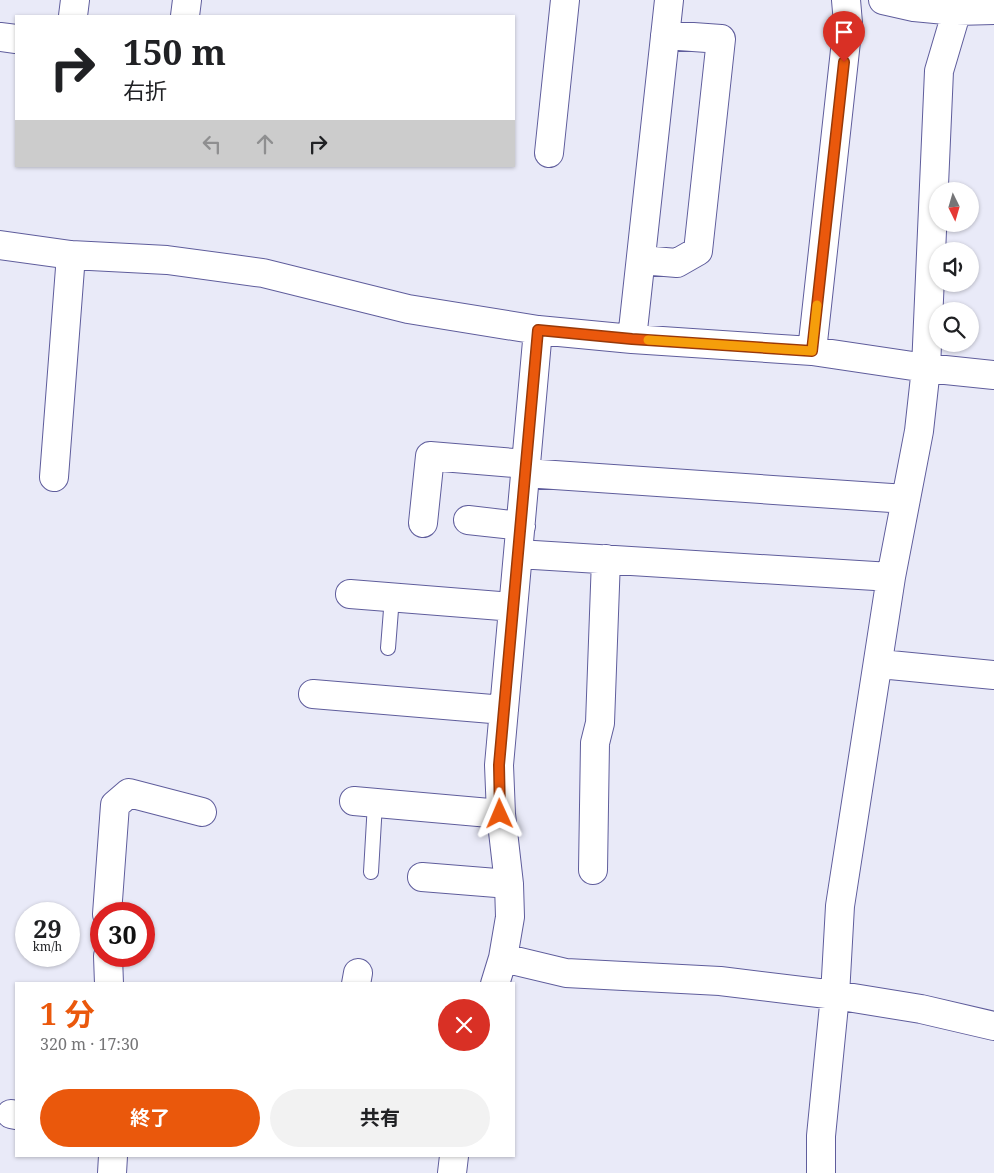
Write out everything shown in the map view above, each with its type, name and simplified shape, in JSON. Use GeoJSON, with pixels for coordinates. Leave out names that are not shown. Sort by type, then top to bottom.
{"type":"FeatureCollection","features":[{"type":"Feature","properties":{"kind":"street"},"geometry":{"type":"LineString","coordinates":[[73,15],[75,0]]}},
{"type":"Feature","properties":{"kind":"street"},"geometry":{"type":"LineString","coordinates":[[185,15],[187,0]]}},
{"type":"Feature","properties":{"kind":"street"},"geometry":{"type":"LineString","coordinates":[[548,153],[565,0]]}},
{"type":"Feature","properties":{"kind":"street"},"geometry":{"type":"LineString","coordinates":[[632,339],[669,0]]}},
{"type":"Feature","properties":{"kind":"street"},"geometry":{"type":"LineString","coordinates":[[812,351],[848,23],[846,0]]}},
{"type":"Feature","properties":{"kind":"street"},"geometry":{"type":"LineString","coordinates":[[882,0],[914,7],[958,5],[994,10]]}},
{"type":"Feature","properties":{"kind":"street"},"geometry":{"type":"LineString","coordinates":[[821,1173],[822,1136],[835,995],[840,906],[891,577],[919,431],[926,368],[939,71],[958,5]]}},
{"type":"Feature","properties":{"kind":"street"},"geometry":{"type":"LineString","coordinates":[[640,260],[677,263],[698,251],[721,39],[665,34]]}},
{"type":"Feature","properties":{"kind":"street"},"geometry":{"type":"LineString","coordinates":[[0,37],[15,39]]}},
{"type":"Feature","properties":{"kind":"street"},"geometry":{"type":"LineString","coordinates":[[0,245],[71,255],[167,260],[263,273],[408,309],[538,330],[632,339],[812,351],[926,368],[994,375]]}},
{"type":"Feature","properties":{"kind":"street"},"geometry":{"type":"LineString","coordinates":[[54,477],[71,255]]}},
{"type":"Feature","properties":{"kind":"street"},"geometry":{"type":"LineString","coordinates":[[496,982],[503,958],[510,917],[509,884],[500,814],[499,765],[538,330]]}},
{"type":"Feature","properties":{"kind":"street"},"geometry":{"type":"LineString","coordinates":[[423,523],[430,456],[526,469],[906,500]]}},
{"type":"Feature","properties":{"kind":"street"},"geometry":{"type":"LineString","coordinates":[[468,520],[521,526]]}},
{"type":"Feature","properties":{"kind":"street"},"geometry":{"type":"LineString","coordinates":[[518,554],[891,577]]}},
{"type":"Feature","properties":{"kind":"street"},"geometry":{"type":"LineString","coordinates":[[593,870],[595,743],[600,723],[606,559]]}},
{"type":"Feature","properties":{"kind":"street"},"geometry":{"type":"LineString","coordinates":[[350,594],[514,607]]}},
{"type":"Feature","properties":{"kind":"street"},"geometry":{"type":"LineString","coordinates":[[890,665],[994,675]]}},
{"type":"Feature","properties":{"kind":"street"},"geometry":{"type":"LineString","coordinates":[[314,694],[504,710]]}},
{"type":"Feature","properties":{"kind":"street"},"geometry":{"type":"LineString","coordinates":[[109,902],[115,805],[129,793],[202,812]]}},
{"type":"Feature","properties":{"kind":"street"},"geometry":{"type":"LineString","coordinates":[[365,802],[500,814]]}},
{"type":"Feature","properties":{"kind":"street"},"geometry":{"type":"LineString","coordinates":[[422,877],[509,884]]}},
{"type":"Feature","properties":{"kind":"street"},"geometry":{"type":"LineString","coordinates":[[503,958],[566,973],[720,982],[835,995],[921,1009],[994,1026]]}},
{"type":"Feature","properties":{"kind":"street"},"geometry":{"type":"LineString","coordinates":[[108,967],[109,982]]}},
{"type":"Feature","properties":{"kind":"street"},"geometry":{"type":"LineString","coordinates":[[112,1173],[113,1157]]}},
{"type":"Feature","properties":{"kind":"street"},"geometry":{"type":"LineString","coordinates":[[452,1173],[454,1157]]}},
{"type":"Feature","properties":{"kind":"lane"},"geometry":{"type":"LineString","coordinates":[[388,648],[392,597]]}},
{"type":"Feature","properties":{"kind":"lane"},"geometry":{"type":"LineString","coordinates":[[365,802],[371,872]]}},
{"type":"Feature","properties":{"kind":"slow traffic"},"geometry":{"type":"LineString","coordinates":[[648,340],[812,351],[817,305]]}},
{"type":"Feature","properties":{"kind":"route"},"geometry":{"type":"LineString","coordinates":[[500,814],[499,765],[538,330],[632,339],[812,351],[844,62]]}}]}
